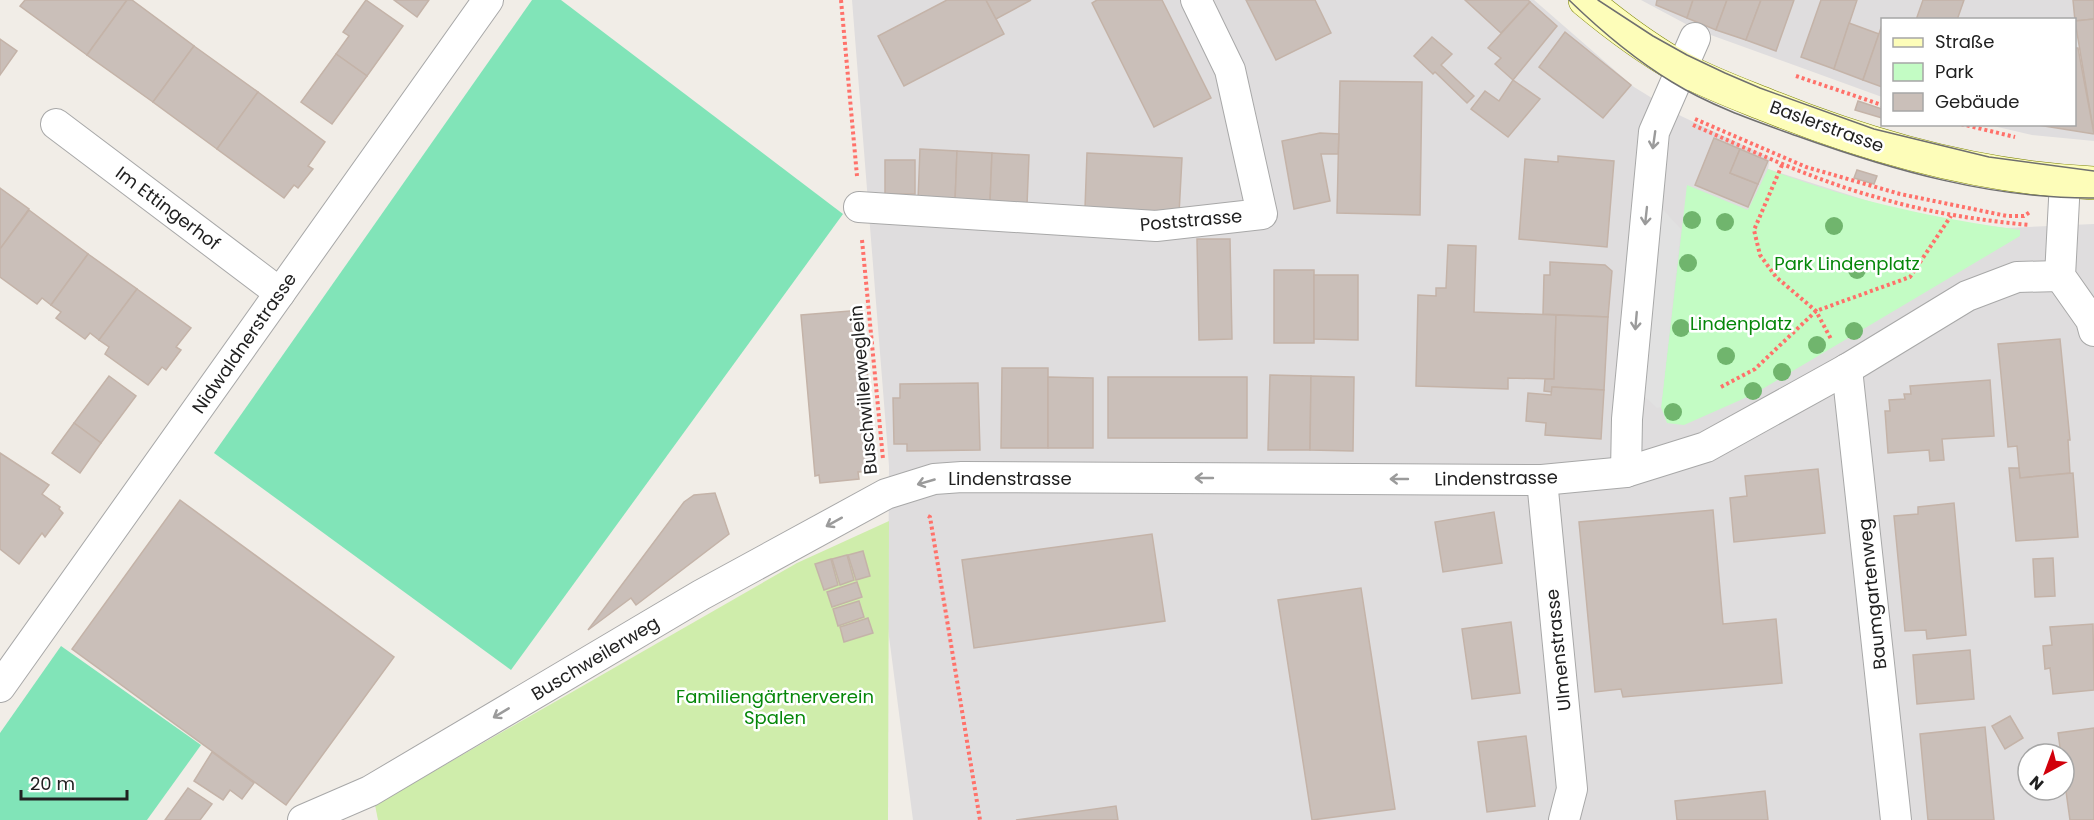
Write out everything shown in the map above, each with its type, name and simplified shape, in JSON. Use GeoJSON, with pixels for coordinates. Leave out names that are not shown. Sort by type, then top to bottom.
{"type":"FeatureCollection","features":[{"type":"Feature","properties":{"kind":"main road","name":"Baslerstrasse"},"geometry":{"type":"LineString","coordinates":[[1585,0],[1632,36],[1682,68],[1719,86],[1806,121],[1873,144],[1954,166],[2015,176],[2080,182]]}},
{"type":"Feature","properties":{"kind":"street","name":"Nidwaldnerstrasse"},"geometry":{"type":"LineString","coordinates":[[0,687],[9,655],[280,292],[488,0]]}},
{"type":"Feature","properties":{"kind":"street","name":"Poststrasse"},"geometry":{"type":"LineString","coordinates":[[860,207],[1156,226],[1262,214],[1230,70],[1196,0]]}},
{"type":"Feature","properties":{"kind":"street"},"geometry":{"type":"LineString","coordinates":[[1626,472],[1628,408],[1654,132],[1695,38]]}},
{"type":"Feature","properties":{"kind":"street","name":"Im Ettingerhof"},"geometry":{"type":"LineString","coordinates":[[56,124],[280,292]]}},
{"type":"Feature","properties":{"kind":"street"},"geometry":{"type":"LineString","coordinates":[[2080,182],[2060,276],[2091,320],[2094,331]]}},
{"type":"Feature","properties":{"kind":"street","name":"Lindenstrasse"},"geometry":{"type":"LineString","coordinates":[[886,494],[933,479],[962,477],[1542,480],[1626,472],[1706,447],[1847,369],[1967,296],[2017,277],[2060,276]]}},
{"type":"Feature","properties":{"kind":"street","name":"Baumgartenweg"},"geometry":{"type":"LineString","coordinates":[[1847,369],[1896,820]]}},
{"type":"Feature","properties":{"kind":"street","name":"Ulmenstrasse"},"geometry":{"type":"LineString","coordinates":[[1542,480],[1572,789],[1564,820]]}},
{"type":"Feature","properties":{"kind":"street","name":"Buschweilerweg"},"geometry":{"type":"LineString","coordinates":[[303,820],[370,791],[701,595],[886,494]]}},
{"type":"Feature","properties":{"kind":"path","name":"Buschwillerweglein"},"geometry":{"type":"LineString","coordinates":[[841,0],[886,494],[930,517],[980,820]]}},
{"type":"Feature","properties":{"kind":"path"},"geometry":{"type":"LineString","coordinates":[[1706,115],[1701,128],[1782,165],[1875,197],[1951,216],[2006,223],[2008,210]]}},
{"type":"Feature","properties":{"kind":"path"},"geometry":{"type":"LineString","coordinates":[[1782,165],[1754,230],[1760,255],[1776,277],[1816,311],[1847,369]]}},
{"type":"Feature","properties":{"kind":"path"},"geometry":{"type":"LineString","coordinates":[[1720,387],[1755,369],[1816,311],[1910,277],[1951,216]]}},
{"type":"Feature","properties":{"kind":"shaded area"},"geometry":{"type":"Polygon","coordinates":[[[852,0],[1534,0],[1634,87],[1681,116],[1770,158],[1768,169],[1884,206],[1960,222],[2006,228],[2094,224],[2094,820],[913,820],[888,629],[889,466],[852,0]]]}},
{"type":"Feature","properties":{"kind":"shaded area"},"geometry":{"type":"Polygon","coordinates":[[[1641,0],[2094,0],[2094,141],[2032,135],[1993,126],[2076,126],[2076,18],[1881,18],[1881,97],[1697,30],[1641,0]]]}},
{"type":"Feature","properties":{"kind":"shaded area"},"geometry":{"type":"Polygon","coordinates":[[[1655,201],[1681,229],[1661,407],[1657,408],[1636,389],[1655,201]]]}},
{"type":"Feature","properties":{"kind":"green space"},"geometry":{"type":"Polygon","coordinates":[[[532,0],[561,0],[843,214],[511,670],[214,453],[532,0]]]}},
{"type":"Feature","properties":{"kind":"green space","name":"Park Lindenplatz"},"geometry":{"type":"Polygon","coordinates":[[[1768,169],[1829,190],[1892,207],[2020,230],[2020,236],[1754,394],[1684,425],[1667,423],[1661,407],[1687,185],[1748,210],[1768,169]]]}},
{"type":"Feature","properties":{"kind":"green space","name":"Familiengärtnerverein Spalen"},"geometry":{"type":"Polygon","coordinates":[[[889,521],[888,820],[378,820],[375,805],[797,563],[889,521]]]}},
{"type":"Feature","properties":{"kind":"green space"},"geometry":{"type":"Polygon","coordinates":[[[61,646],[201,745],[147,820],[0,820],[0,733],[61,646]]]}},
{"type":"Feature","properties":{"kind":"building"},"geometry":{"type":"Polygon","coordinates":[[[25,0],[127,0],[87,55],[20,6],[25,0]]]}},
{"type":"Feature","properties":{"kind":"building"},"geometry":{"type":"Polygon","coordinates":[[[127,0],[132,0],[194,46],[153,102],[87,55],[127,0]]]}},
{"type":"Feature","properties":{"kind":"building"},"geometry":{"type":"Polygon","coordinates":[[[366,0],[403,26],[367,76],[336,54],[349,36],[343,32],[366,0]]]}},
{"type":"Feature","properties":{"kind":"building"},"geometry":{"type":"Polygon","coordinates":[[[394,0],[429,0],[417,17],[394,0]]]}},
{"type":"Feature","properties":{"kind":"building"},"geometry":{"type":"Polygon","coordinates":[[[947,0],[986,0],[1004,34],[904,86],[878,36],[947,0]]]}},
{"type":"Feature","properties":{"kind":"building"},"geometry":{"type":"Polygon","coordinates":[[[986,0],[1031,0],[996,19],[986,0]]]}},
{"type":"Feature","properties":{"kind":"building"},"geometry":{"type":"Polygon","coordinates":[[[1097,0],[1162,0],[1211,98],[1154,127],[1092,3],[1097,0]]]}},
{"type":"Feature","properties":{"kind":"building"},"geometry":{"type":"Polygon","coordinates":[[[1246,0],[1315,0],[1331,33],[1276,60],[1246,0]]]}},
{"type":"Feature","properties":{"kind":"building"},"geometry":{"type":"Polygon","coordinates":[[[1465,0],[1528,0],[1530,2],[1501,33],[1465,0]]]}},
{"type":"Feature","properties":{"kind":"building"},"geometry":{"type":"Polygon","coordinates":[[[1657,0],[1693,0],[1687,18],[1656,5],[1657,0]]]}},
{"type":"Feature","properties":{"kind":"building"},"geometry":{"type":"Polygon","coordinates":[[[1693,0],[1727,0],[1716,30],[1687,18],[1693,0]]]}},
{"type":"Feature","properties":{"kind":"building"},"geometry":{"type":"Polygon","coordinates":[[[1727,0],[1761,0],[1746,40],[1716,30],[1727,0]]]}},
{"type":"Feature","properties":{"kind":"building"},"geometry":{"type":"Polygon","coordinates":[[[1761,0],[1794,0],[1776,51],[1746,40],[1761,0]]]}},
{"type":"Feature","properties":{"kind":"building"},"geometry":{"type":"Polygon","coordinates":[[[1821,0],[1857,0],[1834,69],[1801,57],[1821,0]]]}},
{"type":"Feature","properties":{"kind":"building"},"geometry":{"type":"Polygon","coordinates":[[[1923,0],[1964,0],[1958,18],[1917,18],[1923,0]]]}},
{"type":"Feature","properties":{"kind":"building"},"geometry":{"type":"Polygon","coordinates":[[[2073,0],[2094,0],[2094,19],[2076,21],[2073,0]]]}},
{"type":"Feature","properties":{"kind":"building"},"geometry":{"type":"Polygon","coordinates":[[[1530,2],[1557,26],[1513,80],[1495,64],[1501,58],[1488,48],[1530,2]]]}},
{"type":"Feature","properties":{"kind":"building"},"geometry":{"type":"Polygon","coordinates":[[[2094,19],[2094,134],[2076,27],[2076,21],[2094,19]]]}},
{"type":"Feature","properties":{"kind":"building"},"geometry":{"type":"Polygon","coordinates":[[[1849,23],[1879,34],[1863,80],[1834,69],[1849,23]]]}},
{"type":"Feature","properties":{"kind":"building"},"geometry":{"type":"Polygon","coordinates":[[[1881,28],[1881,87],[1863,80],[1881,28]]]}},
{"type":"Feature","properties":{"kind":"building"},"geometry":{"type":"Polygon","coordinates":[[[1565,32],[1631,85],[1603,118],[1539,67],[1565,32]]]}},
{"type":"Feature","properties":{"kind":"building"},"geometry":{"type":"Polygon","coordinates":[[[1432,37],[1452,54],[1441,65],[1474,96],[1467,103],[1435,72],[1433,74],[1414,56],[1432,37]]]}},
{"type":"Feature","properties":{"kind":"building"},"geometry":{"type":"Polygon","coordinates":[[[0,39],[17,51],[0,75],[0,39]]]}},
{"type":"Feature","properties":{"kind":"building"},"geometry":{"type":"Polygon","coordinates":[[[194,46],[258,92],[217,149],[153,102],[194,46]]]}},
{"type":"Feature","properties":{"kind":"building"},"geometry":{"type":"Polygon","coordinates":[[[2076,48],[2078,48],[2094,134],[2044,126],[2076,126],[2076,48]]]}},
{"type":"Feature","properties":{"kind":"building"},"geometry":{"type":"Polygon","coordinates":[[[336,54],[367,76],[332,124],[301,102],[336,54]]]}},
{"type":"Feature","properties":{"kind":"building"},"geometry":{"type":"Polygon","coordinates":[[[1513,80],[1540,99],[1508,137],[1471,109],[1485,91],[1499,101],[1513,80]]]}},
{"type":"Feature","properties":{"kind":"building"},"geometry":{"type":"Polygon","coordinates":[[[1340,81],[1422,82],[1420,215],[1337,213],[1340,81]]]}},
{"type":"Feature","properties":{"kind":"building"},"geometry":{"type":"Polygon","coordinates":[[[258,92],[325,142],[308,166],[313,169],[298,188],[294,185],[284,198],[217,149],[258,92]]]}},
{"type":"Feature","properties":{"kind":"building"},"geometry":{"type":"Polygon","coordinates":[[[1858,101],[1881,109],[1881,118],[1855,110],[1858,101]]]}},
{"type":"Feature","properties":{"kind":"building"},"geometry":{"type":"Polygon","coordinates":[[[1320,133],[1339,134],[1338,154],[1321,154],[1330,201],[1294,209],[1282,141],[1320,133]]]}},
{"type":"Feature","properties":{"kind":"building"},"geometry":{"type":"Polygon","coordinates":[[[1714,138],[1740,149],[1730,173],[1758,184],[1748,207],[1695,185],[1714,138]]]}},
{"type":"Feature","properties":{"kind":"building"},"geometry":{"type":"Polygon","coordinates":[[[920,149],[957,151],[955,202],[918,200],[920,149]]]}},
{"type":"Feature","properties":{"kind":"building"},"geometry":{"type":"Polygon","coordinates":[[[1740,149],[1768,161],[1758,184],[1730,173],[1740,149]]]}},
{"type":"Feature","properties":{"kind":"building"},"geometry":{"type":"Polygon","coordinates":[[[957,151],[992,153],[990,203],[955,202],[957,151]]]}},
{"type":"Feature","properties":{"kind":"building"},"geometry":{"type":"Polygon","coordinates":[[[992,153],[1029,155],[1027,205],[990,203],[992,153]]]}},
{"type":"Feature","properties":{"kind":"building"},"geometry":{"type":"Polygon","coordinates":[[[1087,153],[1182,158],[1179,214],[1085,208],[1087,153]]]}},
{"type":"Feature","properties":{"kind":"building"},"geometry":{"type":"Polygon","coordinates":[[[1558,156],[1614,161],[1607,247],[1519,239],[1525,159],[1558,162],[1558,156]]]}},
{"type":"Feature","properties":{"kind":"building"},"geometry":{"type":"Polygon","coordinates":[[[885,160],[915,160],[915,194],[885,194],[885,160]]]}},
{"type":"Feature","properties":{"kind":"building"},"geometry":{"type":"Polygon","coordinates":[[[1857,170],[1877,176],[1874,184],[1854,178],[1857,170]]]}},
{"type":"Feature","properties":{"kind":"building"},"geometry":{"type":"Polygon","coordinates":[[[0,188],[29,209],[0,249],[0,188]]]}},
{"type":"Feature","properties":{"kind":"building"},"geometry":{"type":"Polygon","coordinates":[[[29,210],[88,254],[51,305],[42,298],[37,304],[0,277],[0,249],[29,210]]]}},
{"type":"Feature","properties":{"kind":"building"},"geometry":{"type":"Polygon","coordinates":[[[1197,239],[1230,239],[1232,339],[1199,340],[1197,239]]]}},
{"type":"Feature","properties":{"kind":"building"},"geometry":{"type":"Polygon","coordinates":[[[1448,245],[1476,246],[1474,312],[1556,315],[1554,379],[1508,378],[1508,389],[1416,386],[1418,295],[1436,296],[1436,288],[1446,288],[1448,245]]]}},
{"type":"Feature","properties":{"kind":"building"},"geometry":{"type":"Polygon","coordinates":[[[88,254],[137,289],[99,340],[90,333],[85,339],[56,318],[61,312],[51,305],[88,254]]]}},
{"type":"Feature","properties":{"kind":"building"},"geometry":{"type":"Polygon","coordinates":[[[1550,262],[1605,265],[1612,271],[1608,317],[1543,314],[1544,275],[1550,275],[1550,262]]]}},
{"type":"Feature","properties":{"kind":"building"},"geometry":{"type":"Polygon","coordinates":[[[1274,270],[1314,270],[1314,343],[1274,343],[1274,270]]]}},
{"type":"Feature","properties":{"kind":"building"},"geometry":{"type":"Polygon","coordinates":[[[1314,275],[1358,275],[1358,340],[1314,339],[1314,275]]]}},
{"type":"Feature","properties":{"kind":"building"},"geometry":{"type":"Polygon","coordinates":[[[137,289],[191,328],[176,347],[181,350],[166,370],[162,367],[148,385],[105,354],[109,347],[99,340],[137,289]]]}},
{"type":"Feature","properties":{"kind":"building"},"geometry":{"type":"Polygon","coordinates":[[[862,310],[876,471],[858,472],[859,479],[820,483],[819,475],[815,476],[801,315],[862,310]]]}},
{"type":"Feature","properties":{"kind":"building"},"geometry":{"type":"Polygon","coordinates":[[[1556,315],[1608,317],[1604,390],[1552,387],[1552,392],[1544,391],[1545,379],[1554,379],[1556,315]]]}},
{"type":"Feature","properties":{"kind":"building"},"geometry":{"type":"Polygon","coordinates":[[[2060,339],[2070,440],[2068,440],[2070,473],[2020,478],[2017,446],[2008,447],[1998,344],[2060,339]]]}},
{"type":"Feature","properties":{"kind":"building"},"geometry":{"type":"Polygon","coordinates":[[[1002,368],[1048,368],[1048,448],[1001,448],[1002,368]]]}},
{"type":"Feature","properties":{"kind":"building"},"geometry":{"type":"Polygon","coordinates":[[[1270,375],[1311,376],[1310,450],[1268,450],[1270,375]]]}},
{"type":"Feature","properties":{"kind":"building"},"geometry":{"type":"Polygon","coordinates":[[[109,376],[136,396],[101,443],[74,423],[109,376]]]}},
{"type":"Feature","properties":{"kind":"building"},"geometry":{"type":"Polygon","coordinates":[[[1311,376],[1354,377],[1353,451],[1310,450],[1311,376]]]}},
{"type":"Feature","properties":{"kind":"building"},"geometry":{"type":"Polygon","coordinates":[[[1048,377],[1093,378],[1093,448],[1048,448],[1048,377]]]}},
{"type":"Feature","properties":{"kind":"building"},"geometry":{"type":"Polygon","coordinates":[[[1108,377],[1247,377],[1247,438],[1108,438],[1108,377]]]}},
{"type":"Feature","properties":{"kind":"building"},"geometry":{"type":"Polygon","coordinates":[[[1990,380],[1994,436],[1942,439],[1944,460],[1930,461],[1929,450],[1888,453],[1885,411],[1890,411],[1889,400],[1905,399],[1904,394],[1911,394],[1910,386],[1990,380]]]}},
{"type":"Feature","properties":{"kind":"building"},"geometry":{"type":"Polygon","coordinates":[[[978,383],[980,450],[907,451],[907,444],[894,444],[893,398],[900,398],[900,384],[978,383]]]}},
{"type":"Feature","properties":{"kind":"building"},"geometry":{"type":"Polygon","coordinates":[[[1552,387],[1604,390],[1601,439],[1545,435],[1546,423],[1526,421],[1528,393],[1551,395],[1552,387]]]}},
{"type":"Feature","properties":{"kind":"building"},"geometry":{"type":"Polygon","coordinates":[[[74,423],[101,443],[80,473],[52,453],[74,423]]]}},
{"type":"Feature","properties":{"kind":"building"},"geometry":{"type":"Polygon","coordinates":[[[0,453],[49,485],[42,494],[60,507],[63,513],[45,537],[42,533],[19,564],[0,549],[0,453]]]}},
{"type":"Feature","properties":{"kind":"building"},"geometry":{"type":"Polygon","coordinates":[[[2009,468],[2019,468],[2020,478],[2073,473],[2078,537],[2016,541],[2009,468]]]}},
{"type":"Feature","properties":{"kind":"building"},"geometry":{"type":"Polygon","coordinates":[[[1818,469],[1825,533],[1734,542],[1730,498],[1747,496],[1745,476],[1818,469]]]}},
{"type":"Feature","properties":{"kind":"building"},"geometry":{"type":"Polygon","coordinates":[[[715,493],[729,534],[636,605],[631,598],[588,630],[684,502],[694,495],[715,493]]]}},
{"type":"Feature","properties":{"kind":"building"},"geometry":{"type":"Polygon","coordinates":[[[180,500],[394,657],[286,805],[72,649],[180,500]]]}},
{"type":"Feature","properties":{"kind":"building"},"geometry":{"type":"Polygon","coordinates":[[[1954,503],[1966,635],[1927,639],[1926,630],[1905,631],[1894,516],[1918,514],[1918,507],[1954,503]]]}},
{"type":"Feature","properties":{"kind":"building"},"geometry":{"type":"Polygon","coordinates":[[[1713,510],[1723,624],[1776,619],[1782,683],[1623,697],[1621,689],[1595,692],[1579,522],[1713,510]]]}},
{"type":"Feature","properties":{"kind":"building"},"geometry":{"type":"Polygon","coordinates":[[[1494,512],[1502,563],[1443,572],[1435,522],[1494,512]]]}},
{"type":"Feature","properties":{"kind":"building"},"geometry":{"type":"Polygon","coordinates":[[[1152,534],[1165,621],[974,648],[962,560],[1152,534]]]}},
{"type":"Feature","properties":{"kind":"building"},"geometry":{"type":"Polygon","coordinates":[[[863,551],[870,576],[856,580],[848,555],[863,551]]]}},
{"type":"Feature","properties":{"kind":"building"},"geometry":{"type":"Polygon","coordinates":[[[847,555],[854,580],[840,585],[832,559],[847,555]]]}},
{"type":"Feature","properties":{"kind":"building"},"geometry":{"type":"Polygon","coordinates":[[[2053,558],[2055,596],[2035,597],[2033,559],[2053,558]]]}},
{"type":"Feature","properties":{"kind":"building"},"geometry":{"type":"Polygon","coordinates":[[[831,559],[838,585],[824,590],[815,564],[831,559]]]}},
{"type":"Feature","properties":{"kind":"building"},"geometry":{"type":"Polygon","coordinates":[[[857,582],[862,597],[832,607],[827,592],[857,582]]]}},
{"type":"Feature","properties":{"kind":"building"},"geometry":{"type":"Polygon","coordinates":[[[1361,588],[1395,809],[1312,820],[1278,600],[1361,588]]]}},
{"type":"Feature","properties":{"kind":"building"},"geometry":{"type":"Polygon","coordinates":[[[859,601],[864,617],[838,626],[833,609],[859,601]]]}},
{"type":"Feature","properties":{"kind":"building"},"geometry":{"type":"Polygon","coordinates":[[[868,618],[873,633],[844,642],[840,627],[868,618]]]}},
{"type":"Feature","properties":{"kind":"building"},"geometry":{"type":"Polygon","coordinates":[[[1511,622],[1520,693],[1472,699],[1462,629],[1511,622]]]}},
{"type":"Feature","properties":{"kind":"building"},"geometry":{"type":"Polygon","coordinates":[[[2093,624],[2094,690],[2053,694],[2050,668],[2045,669],[2043,646],[2052,645],[2050,627],[2093,624]]]}},
{"type":"Feature","properties":{"kind":"building"},"geometry":{"type":"Polygon","coordinates":[[[1970,650],[1974,699],[1917,704],[1913,655],[1970,650]]]}},
{"type":"Feature","properties":{"kind":"building"},"geometry":{"type":"Polygon","coordinates":[[[2010,716],[2023,738],[2005,749],[1992,726],[2010,716]]]}},
{"type":"Feature","properties":{"kind":"building"},"geometry":{"type":"Polygon","coordinates":[[[1985,727],[1994,820],[1928,820],[1920,734],[1985,727]]]}},
{"type":"Feature","properties":{"kind":"building"},"geometry":{"type":"Polygon","coordinates":[[[2094,728],[2094,820],[2070,820],[2067,802],[2076,802],[2076,742],[2059,742],[2058,733],[2094,728]]]}},
{"type":"Feature","properties":{"kind":"building"},"geometry":{"type":"Polygon","coordinates":[[[1526,736],[1535,806],[1487,812],[1478,742],[1526,736]]]}},
{"type":"Feature","properties":{"kind":"building"},"geometry":{"type":"Polygon","coordinates":[[[212,752],[254,783],[242,799],[230,790],[223,800],[194,781],[212,752]]]}},
{"type":"Feature","properties":{"kind":"building"},"geometry":{"type":"Polygon","coordinates":[[[188,788],[212,804],[200,820],[165,820],[188,788]]]}},
{"type":"Feature","properties":{"kind":"building"},"geometry":{"type":"Polygon","coordinates":[[[1765,791],[1768,820],[1677,820],[1675,801],[1765,791]]]}},
{"type":"Feature","properties":{"kind":"building"},"geometry":{"type":"Polygon","coordinates":[[[1116,806],[1118,820],[1016,820],[1116,806]]]}},
{"type":"Feature","properties":{"kind":"tram line"},"geometry":{"type":"LineString","coordinates":[[1569,0],[1593,23],[1644,64],[1687,91],[1749,119],[1869,160],[1943,180],[2018,194],[2094,198]]}},
{"type":"Feature","properties":{"kind":"tram line"},"geometry":{"type":"LineString","coordinates":[[1598,0],[1653,36],[1725,73],[1874,129],[1989,157],[2094,171]]}},
{"type":"Feature","properties":{"kind":"park label","name":"Lindenplatz"},"geometry":{"type":"Point","coordinates":[1741,323]}}]}
